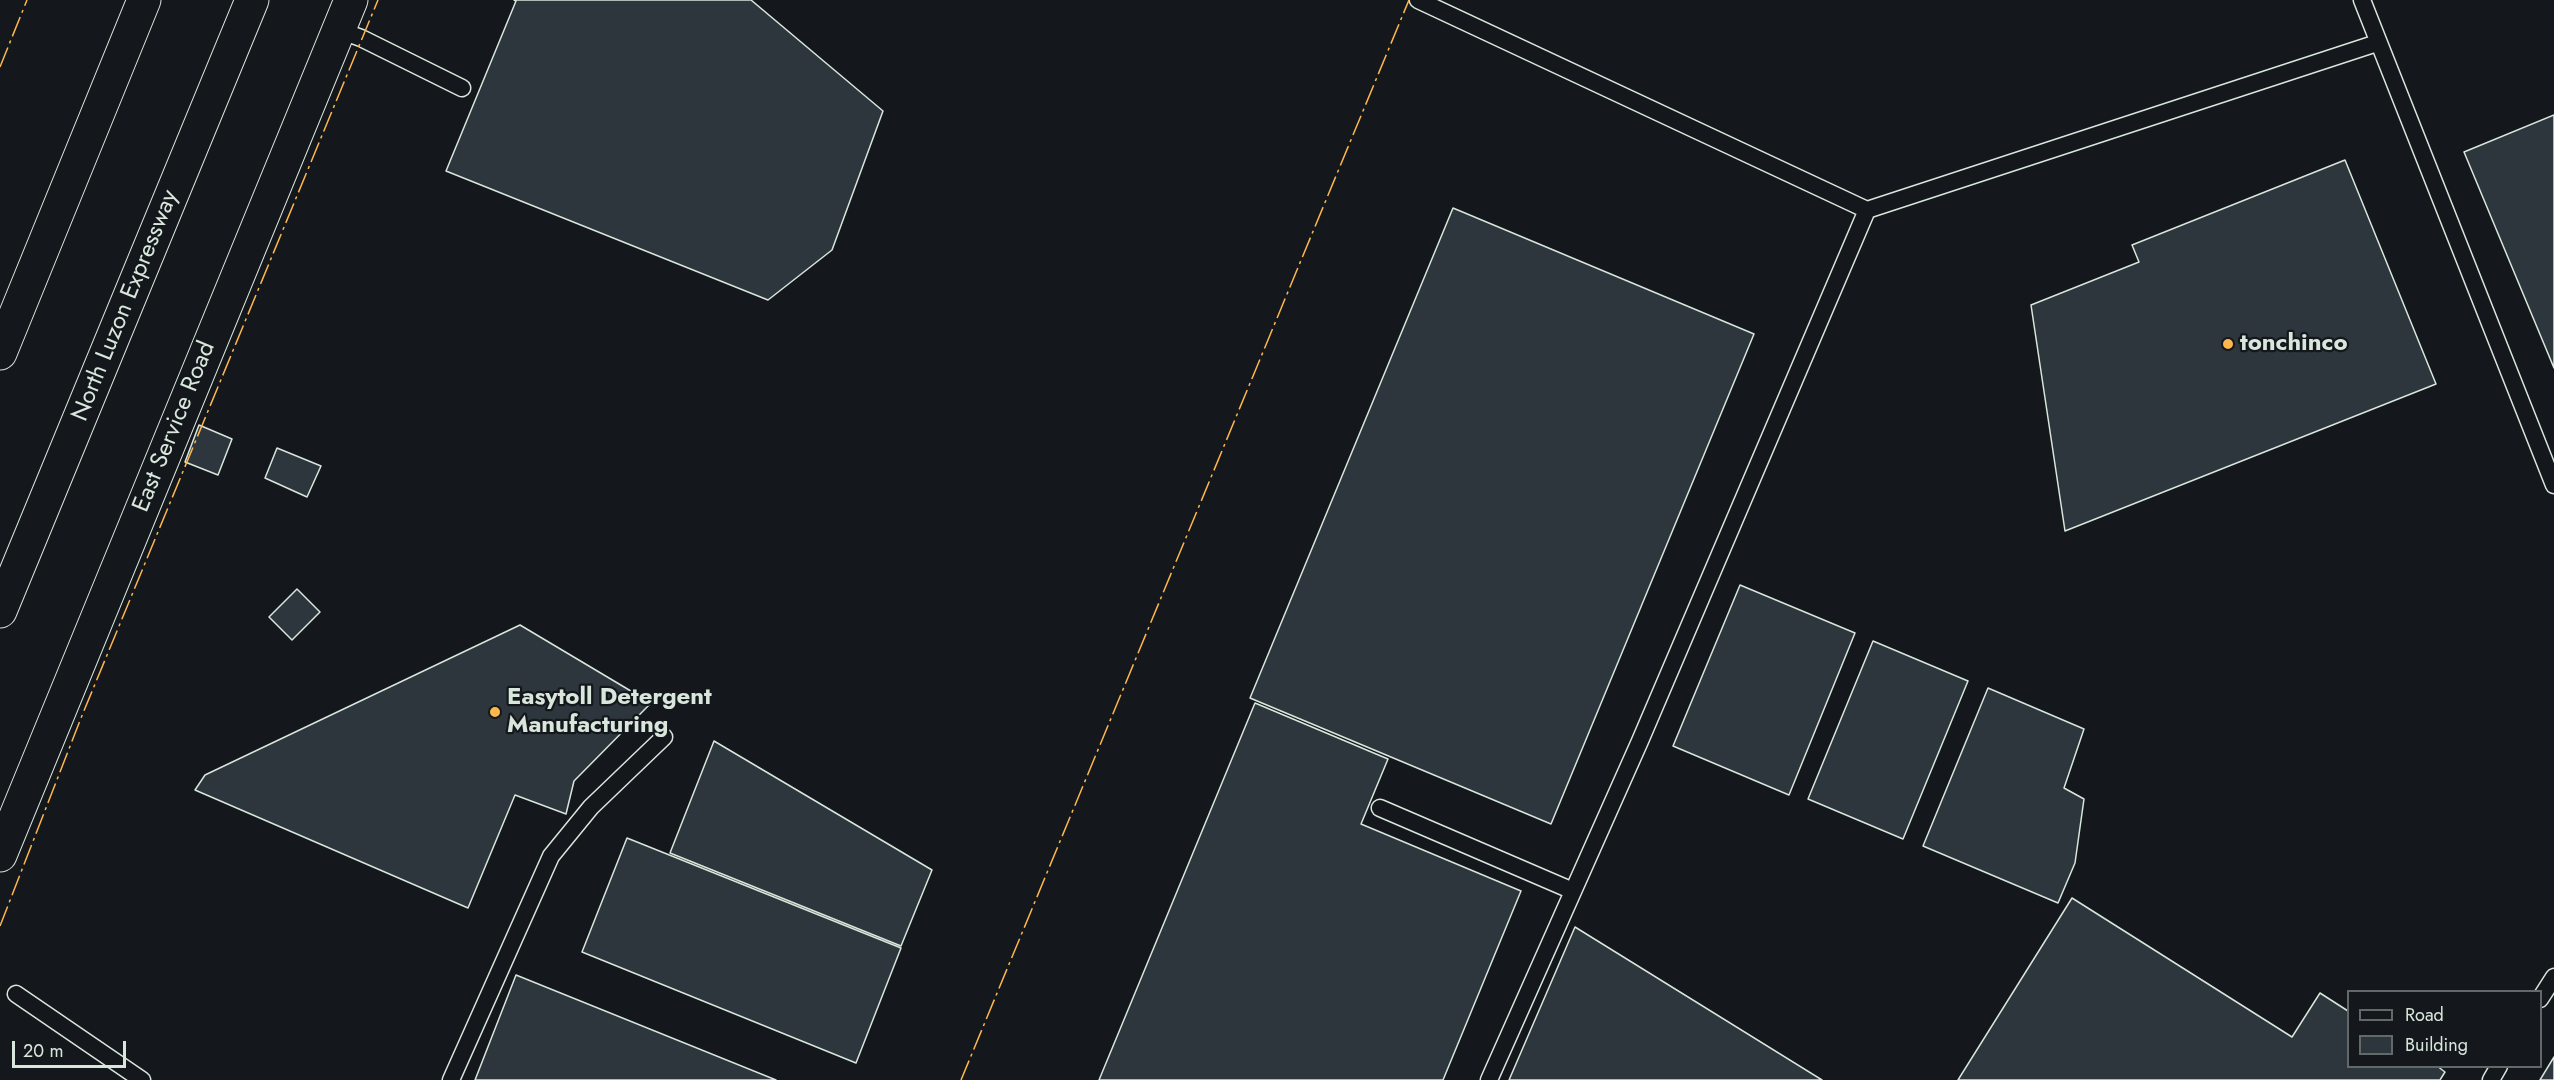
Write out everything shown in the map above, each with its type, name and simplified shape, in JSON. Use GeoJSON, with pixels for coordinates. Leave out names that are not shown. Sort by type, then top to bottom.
{"type":"FeatureCollection","features":[{"type":"Feature","properties":{"kind":"main road"},"geometry":{"type":"LineString","coordinates":[[0,353],[144,0]]}},
{"type":"Feature","properties":{"kind":"main road","name":"North Luzon Expressway"},"geometry":{"type":"LineString","coordinates":[[0,611],[252,0]]}},
{"type":"Feature","properties":{"kind":"main road","name":"East Service Road"},"geometry":{"type":"LineString","coordinates":[[0,855],[351,0]]}},
{"type":"Feature","properties":{"kind":"lane"},"geometry":{"type":"LineString","coordinates":[[1418,0],[1867,210],[2378,43]]}},
{"type":"Feature","properties":{"kind":"lane"},"geometry":{"type":"LineString","coordinates":[[2362,0],[2554,485]]}},
{"type":"Feature","properties":{"kind":"lane"},"geometry":{"type":"LineString","coordinates":[[339,30],[361,38],[462,88]]}},
{"type":"Feature","properties":{"kind":"lane"},"geometry":{"type":"LineString","coordinates":[[1489,1080],[1640,741],[1867,210]]}},
{"type":"Feature","properties":{"kind":"lane"},"geometry":{"type":"LineString","coordinates":[[451,1080],[551,856],[591,807],[664,737]]}},
{"type":"Feature","properties":{"kind":"lane"},"geometry":{"type":"LineString","coordinates":[[1380,808],[1573,891]]}},
{"type":"Feature","properties":{"kind":"lane"},"geometry":{"type":"LineString","coordinates":[[2542,997],[2554,977]]}},
{"type":"Feature","properties":{"kind":"lane"},"geometry":{"type":"LineString","coordinates":[[16,994],[142,1080]]}},
{"type":"Feature","properties":{"kind":"building"},"geometry":{"type":"Polygon","coordinates":[[[514,0],[751,0],[883,111],[832,250],[768,300],[446,171],[516,1],[514,0]]]}},
{"type":"Feature","properties":{"kind":"building"},"geometry":{"type":"Polygon","coordinates":[[[2554,115],[2554,368],[2464,152],[2554,115]]]}},
{"type":"Feature","properties":{"kind":"building","name":"tonchinco"},"geometry":{"type":"Polygon","coordinates":[[[2345,160],[2436,384],[2065,531],[2031,305],[2139,262],[2132,245],[2345,160]]]}},
{"type":"Feature","properties":{"kind":"building"},"geometry":{"type":"Polygon","coordinates":[[[1453,208],[1754,334],[1551,824],[1250,698],[1453,208]]]}},
{"type":"Feature","properties":{"kind":"building"},"geometry":{"type":"Polygon","coordinates":[[[199,425],[232,439],[218,475],[185,462],[199,425]]]}},
{"type":"Feature","properties":{"kind":"building"},"geometry":{"type":"Polygon","coordinates":[[[277,448],[321,466],[307,497],[265,478],[277,448]]]}},
{"type":"Feature","properties":{"kind":"building"},"geometry":{"type":"Polygon","coordinates":[[[1740,585],[1855,633],[1789,795],[1673,746],[1740,585]]]}},
{"type":"Feature","properties":{"kind":"building"},"geometry":{"type":"Polygon","coordinates":[[[297,589],[320,612],[292,640],[269,617],[297,589]]]}},
{"type":"Feature","properties":{"kind":"building"},"geometry":{"type":"Polygon","coordinates":[[[520,625],[651,703],[574,781],[566,814],[515,795],[468,908],[195,790],[205,775],[520,625]]]}},
{"type":"Feature","properties":{"kind":"building"},"geometry":{"type":"Polygon","coordinates":[[[1873,641],[1968,681],[1903,839],[1808,799],[1873,641]]]}},
{"type":"Feature","properties":{"kind":"building"},"geometry":{"type":"Polygon","coordinates":[[[1988,688],[2084,729],[2064,788],[2084,799],[2075,863],[2058,903],[1923,846],[1988,688]]]}},
{"type":"Feature","properties":{"kind":"building"},"geometry":{"type":"Polygon","coordinates":[[[1255,703],[1388,759],[1361,824],[1521,891],[1443,1080],[1099,1080],[1255,703]]]}},
{"type":"Feature","properties":{"kind":"building"},"geometry":{"type":"Polygon","coordinates":[[[714,741],[932,870],[901,946],[670,853],[714,741]]]}},
{"type":"Feature","properties":{"kind":"building"},"geometry":{"type":"Polygon","coordinates":[[[627,838],[901,948],[856,1063],[582,952],[627,838]]]}},
{"type":"Feature","properties":{"kind":"building"},"geometry":{"type":"Polygon","coordinates":[[[2072,898],[2292,1037],[2320,993],[2347,1010],[2347,1068],[2440,1068],[2445,1072],[2440,1080],[1958,1080],[2072,898]]]}},
{"type":"Feature","properties":{"kind":"building"},"geometry":{"type":"Polygon","coordinates":[[[1575,927],[1822,1080],[1509,1080],[1575,927]]]}},
{"type":"Feature","properties":{"kind":"building"},"geometry":{"type":"Polygon","coordinates":[[[516,975],[776,1080],[475,1080],[516,975]]]}},
{"type":"Feature","properties":{"kind":"building"},"geometry":{"type":"Polygon","coordinates":[[[2554,1057],[2554,1080],[2540,1080],[2554,1057]]]}},
{"type":"Feature","properties":{"kind":"power"},"geometry":{"type":"LineString","coordinates":[[0,67],[27,0]]}},
{"type":"Feature","properties":{"kind":"power"},"geometry":{"type":"LineString","coordinates":[[0,926],[81,718],[378,0]]}},
{"type":"Feature","properties":{"kind":"power"},"geometry":{"type":"LineString","coordinates":[[961,1080],[1409,0]]}},
{"type":"Feature","properties":{"kind":"place","name":"tonchinco"},"geometry":{"type":"Point","coordinates":[2228,344]}},
{"type":"Feature","properties":{"kind":"place","name":"Easytoll Detergent Manufacturing"},"geometry":{"type":"Point","coordinates":[495,712]}}]}
